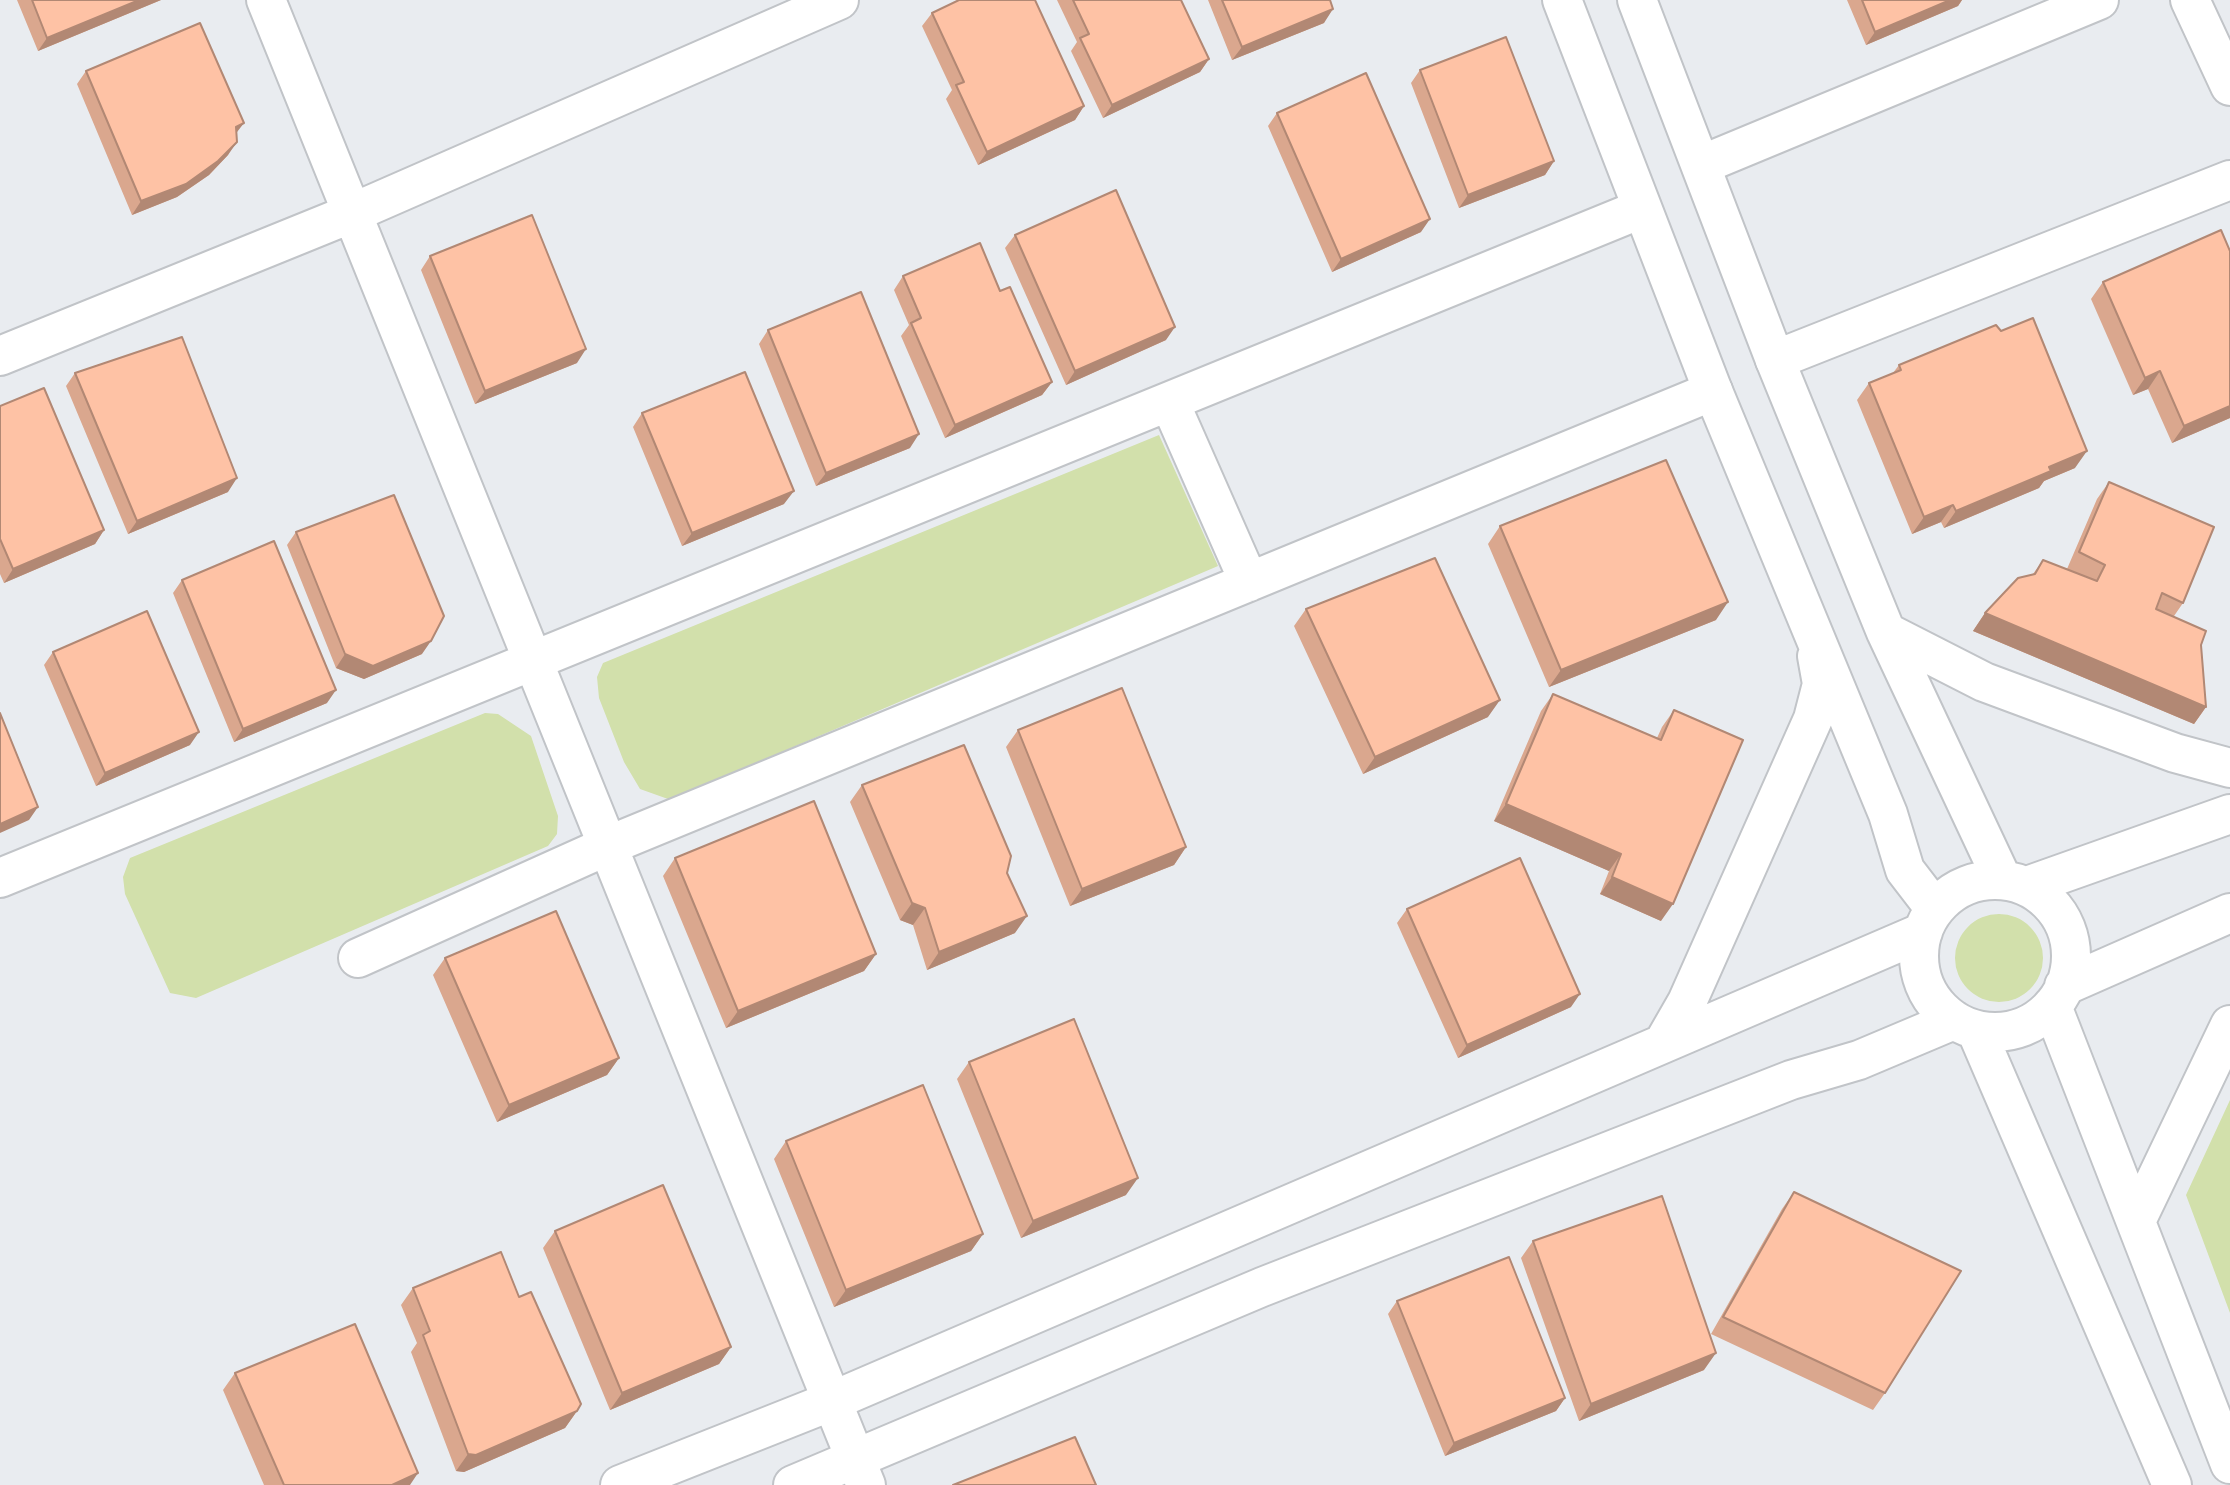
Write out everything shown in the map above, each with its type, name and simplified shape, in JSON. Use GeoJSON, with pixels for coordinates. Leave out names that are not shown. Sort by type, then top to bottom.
{"type":"FeatureCollection","features":[{"type":"Feature","properties":{"kind":"street"},"geometry":{"type":"LineString","coordinates":[[266,0],[350,214],[860,1472]]}},
{"type":"Feature","properties":{"kind":"street"},"geometry":{"type":"LineString","coordinates":[[0,356],[350,214],[839,0]]}},
{"type":"Feature","properties":{"kind":"street"},"geometry":{"type":"LineString","coordinates":[[1562,0],[1713,391],[1888,814],[1905,870],[1929,921]]}},
{"type":"Feature","properties":{"kind":"street"},"geometry":{"type":"LineString","coordinates":[[1637,0],[1775,360],[1886,632],[2015,883],[2048,900],[2063,921],[2071,945],[2071,970],[2058,996],[2137,1219],[2230,1464]]}},
{"type":"Feature","properties":{"kind":"street"},"geometry":{"type":"LineString","coordinates":[[1700,165],[2099,0]]}},
{"type":"Feature","properties":{"kind":"street"},"geometry":{"type":"LineString","coordinates":[[2190,0],[2230,86]]}},
{"type":"Feature","properties":{"kind":"street"},"geometry":{"type":"LineString","coordinates":[[1775,360],[2230,180]]}},
{"type":"Feature","properties":{"kind":"street"},"geometry":{"type":"LineString","coordinates":[[0,878],[1641,209]]}},
{"type":"Feature","properties":{"kind":"street"},"geometry":{"type":"LineString","coordinates":[[358,958],[607,846],[1713,391]]}},
{"type":"Feature","properties":{"kind":"street"},"geometry":{"type":"LineString","coordinates":[[1170,403],[1249,582]]}},
{"type":"Feature","properties":{"kind":"street"},"geometry":{"type":"LineString","coordinates":[[1664,1042],[1687,1002],[1813,719],[1822,684],[1812,627]]}},
{"type":"Feature","properties":{"kind":"street"},"geometry":{"type":"LineString","coordinates":[[1886,632],[1984,682],[2175,753],[2230,768]]}},
{"type":"Feature","properties":{"kind":"street"},"geometry":{"type":"LineString","coordinates":[[2230,814],[2015,883],[1977,881],[1953,892],[1929,921],[1919,957],[1924,981],[1935,1003],[1965,1025],[2001,1032],[2026,1026],[2058,996],[2230,914]]}},
{"type":"Feature","properties":{"kind":"street"},"geometry":{"type":"LineString","coordinates":[[620,1485],[832,1401],[1664,1042],[1929,921]]}},
{"type":"Feature","properties":{"kind":"street"},"geometry":{"type":"LineString","coordinates":[[793,1485],[860,1472],[1262,1287],[1791,1080],[1965,1025]]}},
{"type":"Feature","properties":{"kind":"street"},"geometry":{"type":"LineString","coordinates":[[1965,1025],[2172,1485]]}},
{"type":"Feature","properties":{"kind":"street"},"geometry":{"type":"LineString","coordinates":[[2137,1219],[2230,1025]]}},
{"type":"Feature","properties":{"kind":"green space"},"geometry":{"type":"Polygon","coordinates":[[[1159,435],[1218,566],[702,786],[668,799],[640,789],[624,762],[599,698],[597,677],[603,663],[1159,435]]]}},
{"type":"Feature","properties":{"kind":"green space"},"geometry":{"type":"Polygon","coordinates":[[[485,713],[498,714],[531,736],[558,816],[557,834],[548,846],[196,998],[170,993],[125,894],[123,877],[130,858],[485,713]]]}},
{"type":"Feature","properties":{"kind":"green space"},"geometry":{"type":"Polygon","coordinates":[[[1999,914],[2016,918],[2030,927],[2039,941],[2043,958],[2039,975],[2030,989],[2016,998],[1999,1002],[1982,998],[1968,989],[1959,975],[1955,958],[1959,941],[1968,927],[1982,918],[1999,914]]]}},
{"type":"Feature","properties":{"kind":"green space"},"geometry":{"type":"Polygon","coordinates":[[[2230,1100],[2230,1313],[2186,1195],[2230,1100]]]}},
{"type":"Feature","properties":{"kind":"building"},"geometry":{"type":"Polygon","coordinates":[[[32,0],[139,0],[47,38],[32,0]]]}},
{"type":"Feature","properties":{"kind":"building"},"geometry":{"type":"Polygon","coordinates":[[[959,0],[1035,0],[1084,106],[987,152],[956,85],[964,82],[932,13],[959,0]]]}},
{"type":"Feature","properties":{"kind":"building"},"geometry":{"type":"Polygon","coordinates":[[[1073,0],[1181,0],[1209,59],[1112,105],[1080,38],[1089,34],[1073,0]]]}},
{"type":"Feature","properties":{"kind":"building"},"geometry":{"type":"Polygon","coordinates":[[[1222,0],[1330,0],[1333,9],[1242,47],[1222,0]]]}},
{"type":"Feature","properties":{"kind":"building"},"geometry":{"type":"Polygon","coordinates":[[[1862,0],[1950,0],[1875,32],[1862,0]]]}},
{"type":"Feature","properties":{"kind":"building"},"geometry":{"type":"Polygon","coordinates":[[[200,23],[244,123],[236,127],[237,142],[218,161],[186,184],[141,201],[86,71],[200,23]]]}},
{"type":"Feature","properties":{"kind":"building"},"geometry":{"type":"Polygon","coordinates":[[[1506,37],[1554,161],[1468,195],[1420,70],[1506,37]]]}},
{"type":"Feature","properties":{"kind":"building"},"geometry":{"type":"Polygon","coordinates":[[[1366,73],[1430,219],[1341,259],[1277,113],[1366,73]]]}},
{"type":"Feature","properties":{"kind":"building"},"geometry":{"type":"Polygon","coordinates":[[[1116,190],[1175,327],[1075,371],[1015,235],[1116,190]]]}},
{"type":"Feature","properties":{"kind":"building"},"geometry":{"type":"Polygon","coordinates":[[[532,215],[586,349],[485,391],[430,256],[532,215]]]}},
{"type":"Feature","properties":{"kind":"building"},"geometry":{"type":"Polygon","coordinates":[[[2221,230],[2230,251],[2230,406],[2184,426],[2160,371],[2145,378],[2103,282],[2221,230]]]}},
{"type":"Feature","properties":{"kind":"building"},"geometry":{"type":"Polygon","coordinates":[[[980,243],[1000,291],[1010,287],[1052,382],[955,425],[911,323],[921,318],[903,276],[980,243]]]}},
{"type":"Feature","properties":{"kind":"building"},"geometry":{"type":"Polygon","coordinates":[[[861,292],[919,434],[826,473],[768,330],[861,292]]]}},
{"type":"Feature","properties":{"kind":"building"},"geometry":{"type":"Polygon","coordinates":[[[2033,318],[2087,451],[2049,467],[2051,471],[1956,511],[1953,505],[1924,517],[1869,383],[1901,370],[1899,365],[1996,325],[2001,331],[2033,318]]]}},
{"type":"Feature","properties":{"kind":"building"},"geometry":{"type":"Polygon","coordinates":[[[182,337],[237,478],[137,521],[75,373],[182,337]]]}},
{"type":"Feature","properties":{"kind":"building"},"geometry":{"type":"Polygon","coordinates":[[[745,372],[794,491],[692,533],[642,413],[745,372]]]}},
{"type":"Feature","properties":{"kind":"building"},"geometry":{"type":"Polygon","coordinates":[[[44,388],[104,530],[13,569],[0,539],[0,406],[44,388]]]}},
{"type":"Feature","properties":{"kind":"building"},"geometry":{"type":"Polygon","coordinates":[[[1666,460],[1728,602],[1561,670],[1500,526],[1666,460]]]}},
{"type":"Feature","properties":{"kind":"building"},"geometry":{"type":"Polygon","coordinates":[[[2109,482],[2214,527],[2183,603],[2162,593],[2156,609],[2206,631],[2201,645],[2206,707],[1985,613],[2018,578],[2035,574],[2043,560],[2097,581],[2105,565],[2079,552],[2109,482]]]}},
{"type":"Feature","properties":{"kind":"building"},"geometry":{"type":"Polygon","coordinates":[[[394,495],[444,616],[431,641],[373,666],[345,654],[296,532],[394,495]]]}},
{"type":"Feature","properties":{"kind":"building"},"geometry":{"type":"Polygon","coordinates":[[[274,541],[336,690],[243,729],[182,580],[274,541]]]}},
{"type":"Feature","properties":{"kind":"building"},"geometry":{"type":"Polygon","coordinates":[[[1435,558],[1500,700],[1375,757],[1306,609],[1435,558]]]}},
{"type":"Feature","properties":{"kind":"building"},"geometry":{"type":"Polygon","coordinates":[[[147,611],[199,732],[105,773],[53,652],[147,611]]]}},
{"type":"Feature","properties":{"kind":"building"},"geometry":{"type":"Polygon","coordinates":[[[1122,688],[1186,847],[1082,889],[1018,730],[1122,688]]]}},
{"type":"Feature","properties":{"kind":"building"},"geometry":{"type":"Polygon","coordinates":[[[1553,694],[1661,740],[1674,710],[1743,740],[1673,904],[1612,877],[1621,854],[1506,804],[1553,694]]]}},
{"type":"Feature","properties":{"kind":"building"},"geometry":{"type":"Polygon","coordinates":[[[0,713],[38,807],[0,824],[0,713]]]}},
{"type":"Feature","properties":{"kind":"building"},"geometry":{"type":"Polygon","coordinates":[[[964,745],[1011,856],[1007,873],[1027,916],[939,952],[925,908],[912,903],[862,785],[964,745]]]}},
{"type":"Feature","properties":{"kind":"building"},"geometry":{"type":"Polygon","coordinates":[[[814,801],[876,954],[738,1011],[675,858],[814,801]]]}},
{"type":"Feature","properties":{"kind":"building"},"geometry":{"type":"Polygon","coordinates":[[[1520,858],[1580,994],[1467,1045],[1407,909],[1520,858]]]}},
{"type":"Feature","properties":{"kind":"building"},"geometry":{"type":"Polygon","coordinates":[[[556,911],[619,1058],[509,1105],[445,958],[556,911]]]}},
{"type":"Feature","properties":{"kind":"building"},"geometry":{"type":"Polygon","coordinates":[[[1074,1019],[1138,1178],[1033,1221],[969,1062],[1074,1019]]]}},
{"type":"Feature","properties":{"kind":"building"},"geometry":{"type":"Polygon","coordinates":[[[923,1085],[983,1234],[846,1290],[786,1141],[923,1085]]]}},
{"type":"Feature","properties":{"kind":"building"},"geometry":{"type":"Polygon","coordinates":[[[663,1185],[731,1347],[622,1393],[555,1231],[663,1185]]]}},
{"type":"Feature","properties":{"kind":"building"},"geometry":{"type":"Polygon","coordinates":[[[1794,1192],[1961,1271],[1885,1393],[1723,1317],[1794,1192]]]}},
{"type":"Feature","properties":{"kind":"building"},"geometry":{"type":"Polygon","coordinates":[[[1662,1196],[1716,1353],[1591,1404],[1533,1241],[1662,1196]]]}},
{"type":"Feature","properties":{"kind":"building"},"geometry":{"type":"Polygon","coordinates":[[[501,1252],[519,1297],[531,1292],[581,1404],[577,1411],[476,1455],[468,1454],[423,1335],[430,1331],[413,1288],[501,1252]]]}},
{"type":"Feature","properties":{"kind":"building"},"geometry":{"type":"Polygon","coordinates":[[[1509,1257],[1565,1398],[1454,1443],[1397,1301],[1509,1257]]]}},
{"type":"Feature","properties":{"kind":"building"},"geometry":{"type":"Polygon","coordinates":[[[355,1324],[418,1473],[392,1485],[284,1485],[235,1373],[355,1324]]]}},
{"type":"Feature","properties":{"kind":"building"},"geometry":{"type":"Polygon","coordinates":[[[1075,1437],[1096,1485],[953,1485],[1075,1437]]]}}]}
